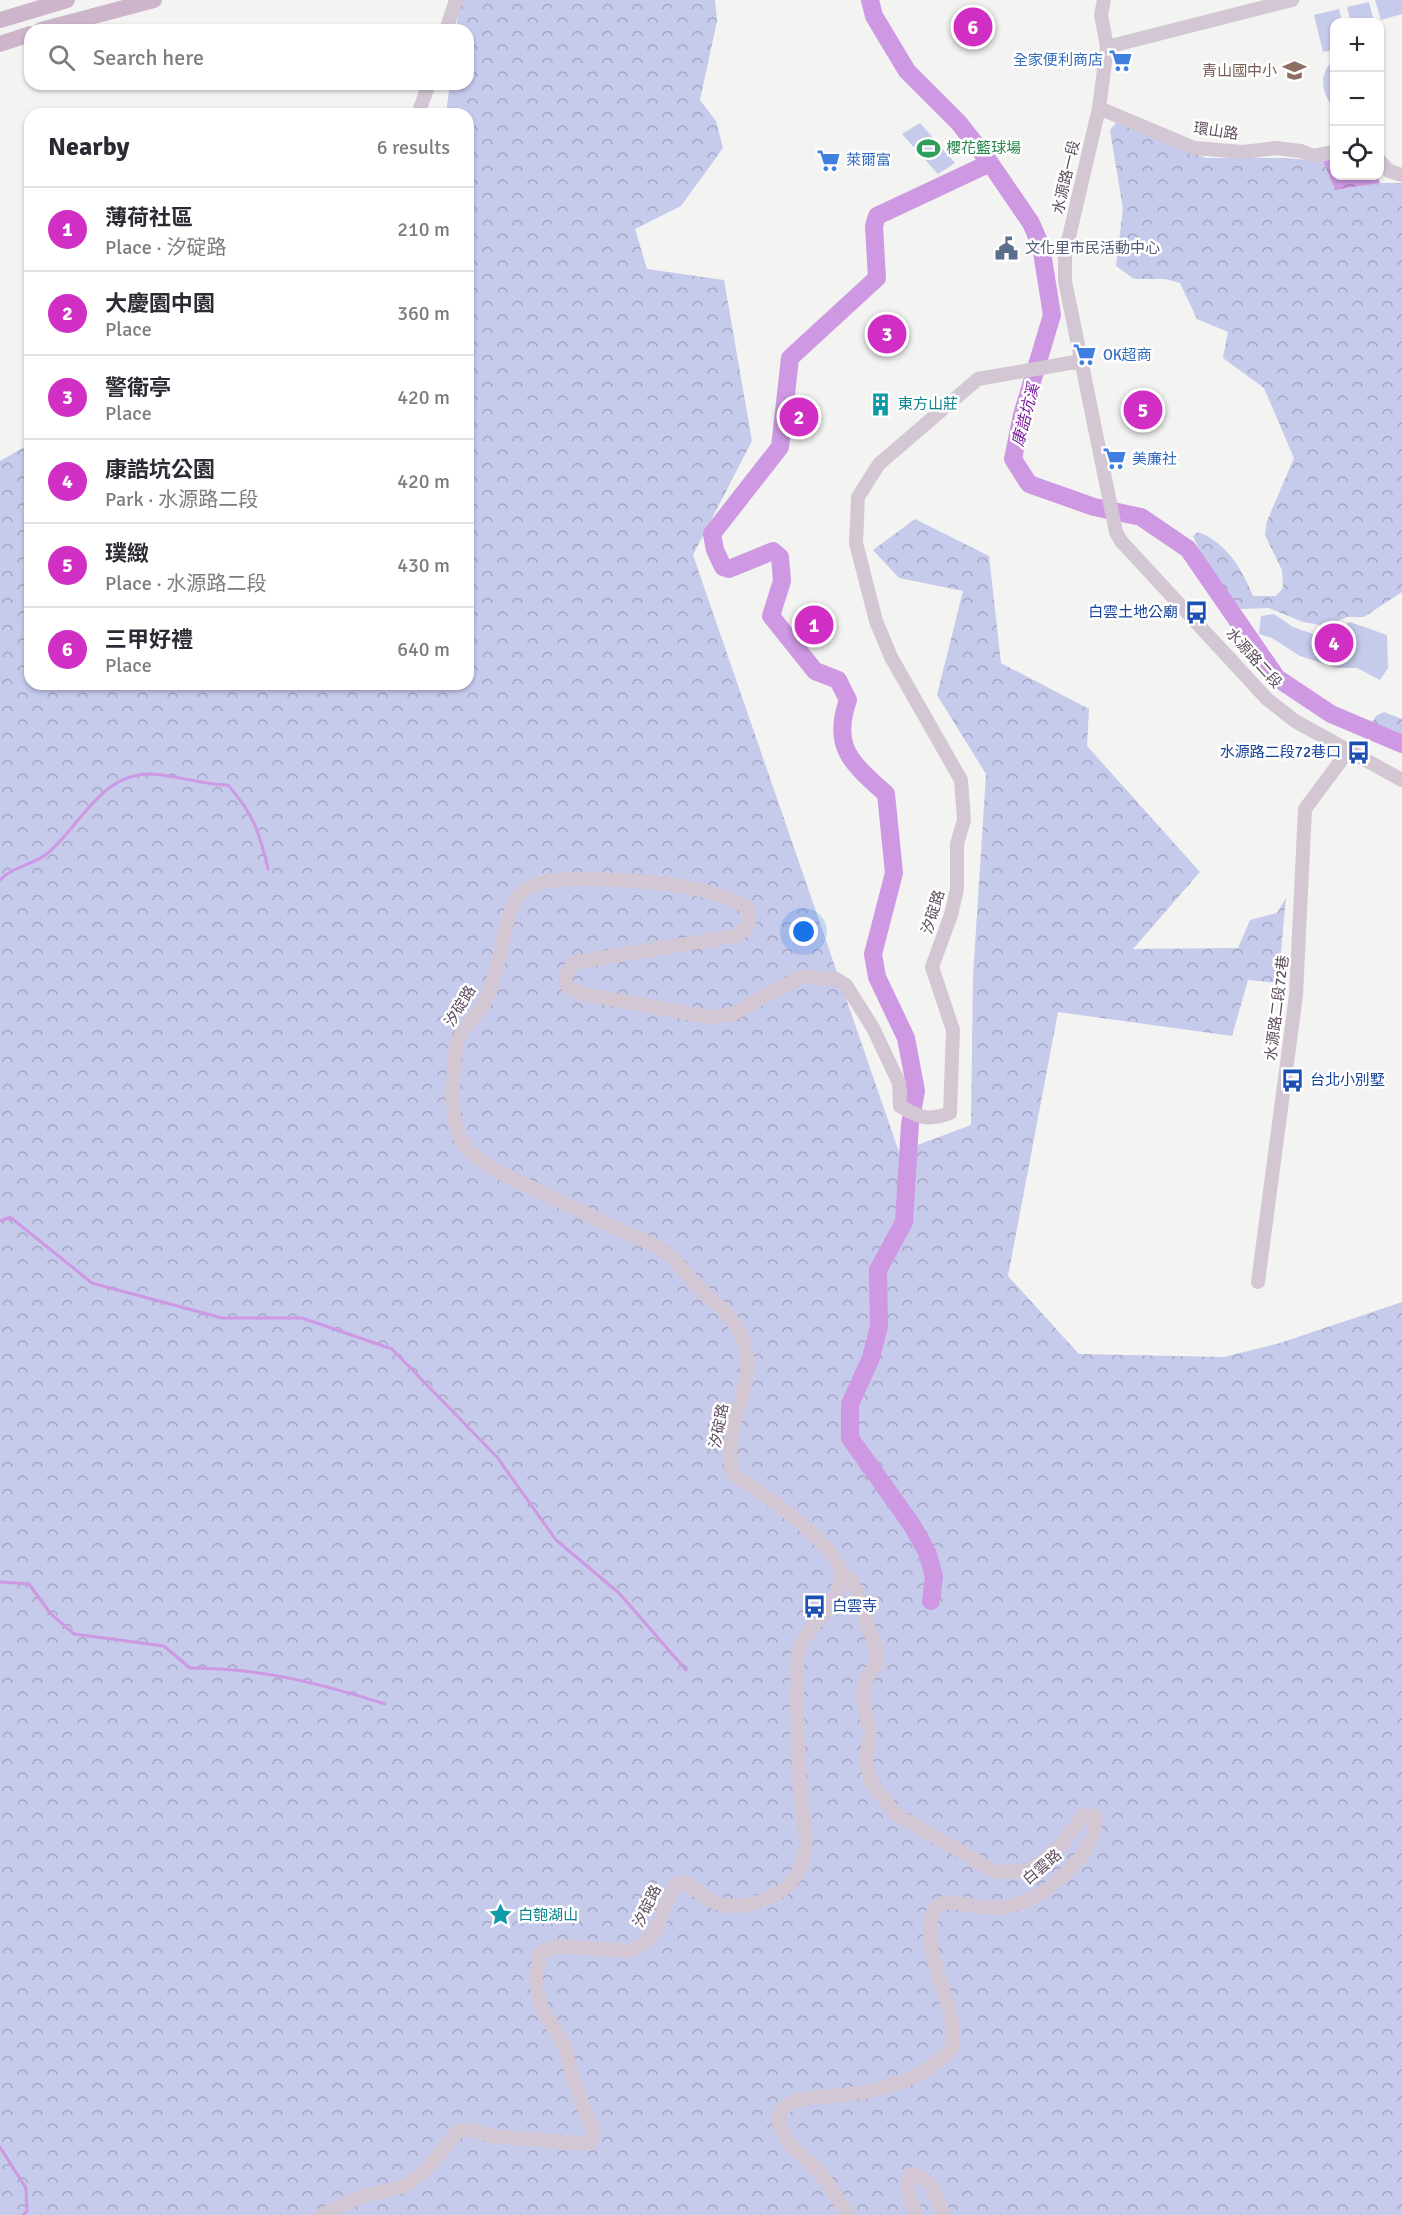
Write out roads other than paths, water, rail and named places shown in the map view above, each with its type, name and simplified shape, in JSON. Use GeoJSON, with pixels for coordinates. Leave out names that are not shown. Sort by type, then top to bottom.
{"type":"FeatureCollection","features":[{"type":"Feature","properties":{"kind":"main road"},"geometry":{"type":"LineString","coordinates":[[0,20],[67,0]]}},
{"type":"Feature","properties":{"kind":"main road"},"geometry":{"type":"LineString","coordinates":[[64,24],[154,0]]}},
{"type":"Feature","properties":{"kind":"main road"},"geometry":{"type":"LineString","coordinates":[[0,44],[24,36]]}},
{"type":"Feature","properties":{"kind":"street"},"geometry":{"type":"LineString","coordinates":[[448,24],[456,0]]}},
{"type":"Feature","properties":{"kind":"street"},"geometry":{"type":"LineString","coordinates":[[1094,0],[1101,15]]}},
{"type":"Feature","properties":{"kind":"street","name":"水源路一段"},"geometry":{"type":"LineString","coordinates":[[1081,361],[1066,289],[1065,254],[1099,108],[1107,47],[1101,15],[1104,0]]}},
{"type":"Feature","properties":{"kind":"street"},"geometry":{"type":"LineString","coordinates":[[1107,47],[1292,0]]}},
{"type":"Feature","properties":{"kind":"street"},"geometry":{"type":"LineString","coordinates":[[420,108],[427,90]]}},
{"type":"Feature","properties":{"kind":"street","name":"環山路"},"geometry":{"type":"LineString","coordinates":[[1099,108],[1194,148],[1243,152],[1276,148],[1301,151],[1313,156],[1330,153]]}},
{"type":"Feature","properties":{"kind":"street"},"geometry":{"type":"LineString","coordinates":[[1384,165],[1389,171],[1402,175]]}},
{"type":"Feature","properties":{"kind":"street","name":"汐碇路"},"geometry":{"type":"LineString","coordinates":[[321,2215],[360,2197],[405,2186],[425,2171],[459,2130],[471,2130],[491,2136],[589,2144],[594,2133],[572,2076],[567,2050],[540,2004],[536,1979],[540,1953],[554,1947],[629,1951],[640,1948],[654,1936],[666,1902],[676,1884],[685,1882],[717,1905],[729,1909],[777,1896],[798,1874],[805,1849],[807,1826],[801,1802],[797,1740],[798,1651],[838,1592],[841,1572],[833,1556],[812,1534],[758,1490],[734,1474],[730,1450],[736,1411],[749,1373],[747,1353],[739,1331],[724,1310],[666,1252],[504,1175],[466,1148],[460,1138],[453,1111],[457,1044],[482,1006],[495,975],[505,926],[513,905],[526,888],[540,881],[621,879],[710,892],[746,906],[750,919],[748,926],[736,936],[576,962],[568,970],[565,980],[569,988],[583,994],[709,1017],[733,1014],[800,977],[836,979],[846,985],[873,1028],[899,1083],[900,1106],[925,1120],[950,1113],[953,1030],[932,967],[951,915],[957,889],[957,844],[964,820],[961,780],[891,657],[876,621],[856,543],[858,497],[879,464],[978,380],[1081,361]]}},
{"type":"Feature","properties":{"kind":"street","name":"水源路二段"},"geometry":{"type":"LineString","coordinates":[[1081,361],[1112,522],[1121,541],[1267,699],[1295,721],[1402,780]]}},
{"type":"Feature","properties":{"kind":"street","name":"水源路二段72巷"},"geometry":{"type":"LineString","coordinates":[[1258,1282],[1296,995],[1305,809],[1348,751]]}},
{"type":"Feature","properties":{"kind":"street","name":"白雲路"},"geometry":{"type":"LineString","coordinates":[[841,1572],[853,1582],[876,1649],[877,1662],[865,1682],[863,1699],[870,1734],[867,1760],[871,1783],[897,1815],[996,1872],[1033,1868],[1061,1845],[1084,1814],[1089,1813],[1095,1816],[1096,1826],[1084,1851],[1042,1893],[1031,1899],[997,1909],[972,1908],[950,1901],[939,1904],[933,1911],[931,1932],[935,1961],[952,2024],[952,2048],[937,2064],[917,2076],[877,2090],[809,2098],[785,2108],[779,2116],[781,2128],[790,2145],[819,2172],[848,2215]]}},
{"type":"Feature","properties":{"kind":"street"},"geometry":{"type":"LineString","coordinates":[[917,2215],[908,2196],[907,2181],[911,2174],[920,2174],[927,2180],[944,2215]]}},
{"type":"Feature","properties":{"kind":"water"},"geometry":{"type":"Polygon","coordinates":[[[1330,160],[1330,178],[1323,161],[1330,160]]]}},
{"type":"Feature","properties":{"kind":"water"},"geometry":{"type":"Polygon","coordinates":[[[1331,180],[1379,180],[1380,183],[1335,190],[1331,180]]]}},
{"type":"Feature","properties":{"kind":"waterway","name":"康誥坑溪"},"geometry":{"type":"LineString","coordinates":[[870,0],[874,16],[907,71],[959,123],[990,163],[1031,223],[1041,246],[1052,315],[1022,415],[1013,459],[1029,484],[1094,507],[1141,517],[1188,549],[1277,678],[1331,714],[1402,744]]}},
{"type":"Feature","properties":{"kind":"waterway"},"geometry":{"type":"LineString","coordinates":[[931,1601],[934,1576],[927,1552],[912,1525],[850,1438],[850,1404],[871,1358],[879,1326],[878,1270],[904,1222],[910,1124],[916,1091],[906,1038],[877,977],[873,954],[894,873],[886,794],[855,764],[848,754],[842,731],[848,700],[838,680],[815,671],[771,616],[782,581],[780,557],[773,551],[729,569],[723,567],[715,550],[712,534],[780,447],[790,358],[877,278],[874,226],[877,216],[990,163]]}},
{"type":"Feature","properties":{"kind":"waterway"},"geometry":{"type":"LineString","coordinates":[[0,880],[5,875],[48,853],[105,791],[118,782],[134,776],[151,774],[228,785],[250,815],[262,844],[268,869]]}},
{"type":"Feature","properties":{"kind":"waterway"},"geometry":{"type":"LineString","coordinates":[[0,1221],[10,1217],[92,1283],[222,1318],[302,1318],[392,1349],[497,1457],[556,1540],[619,1593],[686,1670]]}},
{"type":"Feature","properties":{"kind":"waterway"},"geometry":{"type":"LineString","coordinates":[[0,1582],[29,1584],[50,1613],[74,1634],[164,1646],[190,1668],[241,1671],[289,1678],[385,1704]]}},
{"type":"Feature","properties":{"kind":"waterway"},"geometry":{"type":"LineString","coordinates":[[0,2147],[26,2188],[27,2211],[23,2215]]}},
{"type":"Feature","properties":{"kind":"place","name":"三甲好禮"},"geometry":{"type":"Point","coordinates":[973,27]}},
{"type":"Feature","properties":{"kind":"place","name":"全家便利商店"},"geometry":{"type":"Point","coordinates":[1121,60]}},
{"type":"Feature","properties":{"kind":"place","name":"青山國中小"},"geometry":{"type":"Point","coordinates":[1295,71]}},
{"type":"Feature","properties":{"kind":"place","name":"櫻花籃球場"},"geometry":{"type":"Point","coordinates":[928,148]}},
{"type":"Feature","properties":{"kind":"place","name":"萊爾富"},"geometry":{"type":"Point","coordinates":[828,160]}},
{"type":"Feature","properties":{"kind":"place","name":"文化里市民活動中心"},"geometry":{"type":"Point","coordinates":[1007,248]}},
{"type":"Feature","properties":{"kind":"place","name":"警衛亭"},"geometry":{"type":"Point","coordinates":[887,334]}},
{"type":"Feature","properties":{"kind":"place","name":"OK超商"},"geometry":{"type":"Point","coordinates":[1085,355]}},
{"type":"Feature","properties":{"kind":"place","name":"東方山莊"},"geometry":{"type":"Point","coordinates":[880,404]}},
{"type":"Feature","properties":{"kind":"place","name":"璞緻"},"geometry":{"type":"Point","coordinates":[1143,410]}},
{"type":"Feature","properties":{"kind":"place","name":"大慶園中園"},"geometry":{"type":"Point","coordinates":[799,417]}},
{"type":"Feature","properties":{"kind":"place","name":"美廉社"},"geometry":{"type":"Point","coordinates":[1114,459]}},
{"type":"Feature","properties":{"kind":"place","name":"白雲土地公廟"},"geometry":{"type":"Point","coordinates":[1196,612]}},
{"type":"Feature","properties":{"kind":"place","name":"薄荷社區"},"geometry":{"type":"Point","coordinates":[814,625]}},
{"type":"Feature","properties":{"kind":"place","name":"康誥坑公園"},"geometry":{"type":"Point","coordinates":[1334,643]}},
{"type":"Feature","properties":{"kind":"place","name":"水源路二段72巷口"},"geometry":{"type":"Point","coordinates":[1359,752]}},
{"type":"Feature","properties":{"kind":"place","name":"台北小別墅"},"geometry":{"type":"Point","coordinates":[1292,1080]}},
{"type":"Feature","properties":{"kind":"place","name":"白雲寺"},"geometry":{"type":"Point","coordinates":[814,1606]}},
{"type":"Feature","properties":{"kind":"place","name":"白匏湖山"},"geometry":{"type":"Point","coordinates":[500,1915]}}]}
